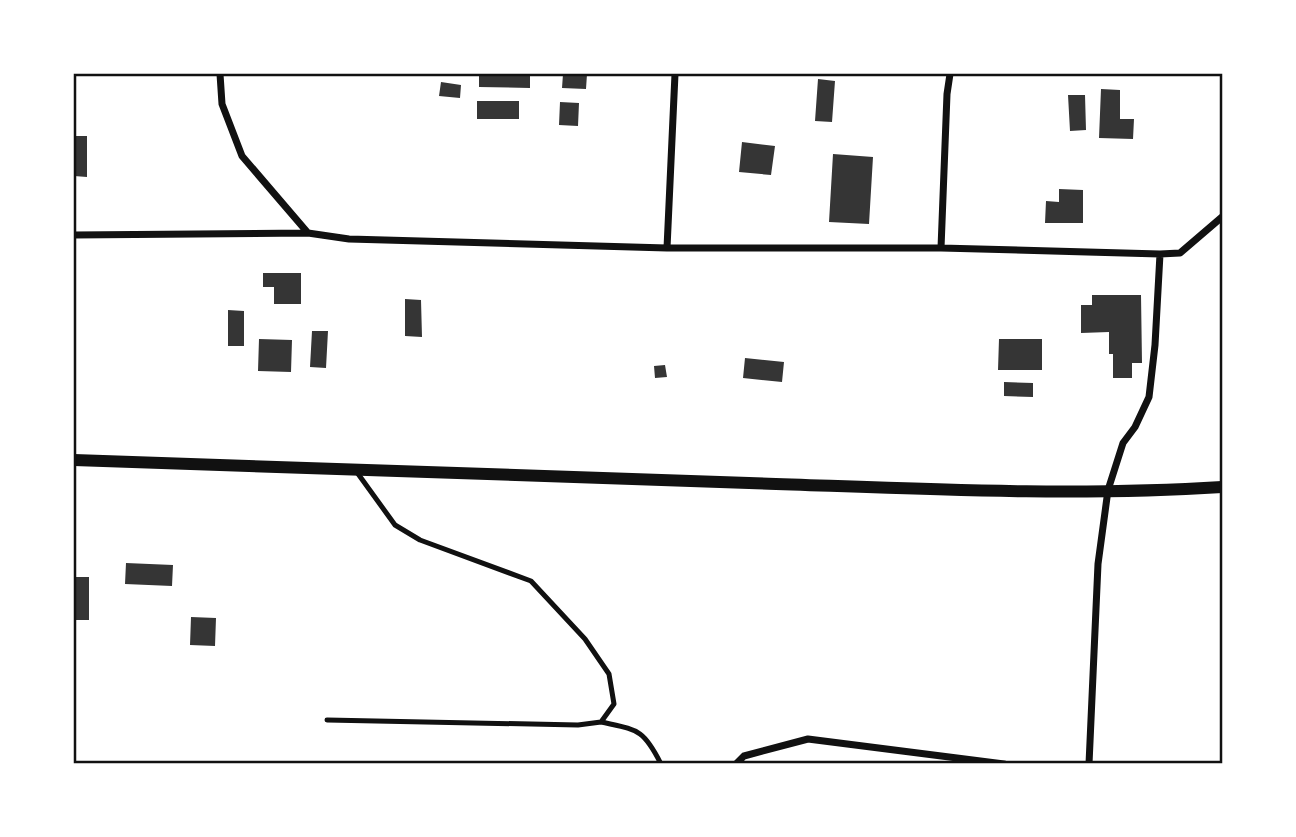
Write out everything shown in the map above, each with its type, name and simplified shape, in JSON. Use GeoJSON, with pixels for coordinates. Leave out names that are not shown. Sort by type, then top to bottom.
{"type":"FeatureCollection","features":[{"type":"Feature","properties":{"kind":"street"},"geometry":{"type":"LineString","coordinates":[[220,74],[222,104],[242,156],[308,233]]}},
{"type":"Feature","properties":{"kind":"street"},"geometry":{"type":"LineString","coordinates":[[667,248],[675,74]]}},
{"type":"Feature","properties":{"kind":"street"},"geometry":{"type":"LineString","coordinates":[[941,248],[950,74]]}},
{"type":"Feature","properties":{"kind":"street"},"geometry":{"type":"LineString","coordinates":[[74,235],[308,233],[349,239],[667,248],[941,248],[1160,254],[1180,253],[1223,216]]}},
{"type":"Feature","properties":{"kind":"street"},"geometry":{"type":"LineString","coordinates":[[1088,764],[1098,564],[1108,490],[1123,443],[1135,427],[1149,397],[1160,254]]}},
{"type":"Feature","properties":{"kind":"street"},"geometry":{"type":"LineString","coordinates":[[74,460],[917,488],[1145,492],[1223,487]]}},
{"type":"Feature","properties":{"kind":"street"},"geometry":{"type":"LineString","coordinates":[[736,764],[744,756],[808,739],[952,760],[1004,764]]}},
{"type":"Feature","properties":{"kind":"lane"},"geometry":{"type":"LineString","coordinates":[[356,471],[395,525],[420,540],[531,581],[585,639],[608,674],[614,704],[601,722]]}},
{"type":"Feature","properties":{"kind":"lane"},"geometry":{"type":"LineString","coordinates":[[327,720],[578,725],[601,722],[638,730],[661,764]]}},
{"type":"Feature","properties":{"kind":"building"},"geometry":{"type":"Polygon","coordinates":[[[457,74],[457,76],[404,76],[457,74]]]}},
{"type":"Feature","properties":{"kind":"building"},"geometry":{"type":"Polygon","coordinates":[[[479,74],[530,74],[530,88],[479,87],[479,74]]]}},
{"type":"Feature","properties":{"kind":"building"},"geometry":{"type":"Polygon","coordinates":[[[563,74],[587,74],[586,89],[562,88],[563,74]]]}},
{"type":"Feature","properties":{"kind":"building"},"geometry":{"type":"Polygon","coordinates":[[[818,79],[835,81],[832,122],[815,121],[818,79]]]}},
{"type":"Feature","properties":{"kind":"building"},"geometry":{"type":"Polygon","coordinates":[[[441,82],[461,85],[460,98],[439,96],[441,82]]]}},
{"type":"Feature","properties":{"kind":"building"},"geometry":{"type":"Polygon","coordinates":[[[1101,89],[1120,90],[1120,119],[1134,119],[1133,139],[1099,138],[1101,89]]]}},
{"type":"Feature","properties":{"kind":"building"},"geometry":{"type":"Polygon","coordinates":[[[1068,95],[1085,95],[1086,130],[1070,131],[1068,95]]]}},
{"type":"Feature","properties":{"kind":"building"},"geometry":{"type":"Polygon","coordinates":[[[477,101],[519,101],[519,119],[477,119],[477,101]]]}},
{"type":"Feature","properties":{"kind":"building"},"geometry":{"type":"Polygon","coordinates":[[[560,102],[579,103],[578,126],[559,125],[560,102]]]}},
{"type":"Feature","properties":{"kind":"building"},"geometry":{"type":"Polygon","coordinates":[[[74,136],[87,136],[87,177],[74,176],[74,136]]]}},
{"type":"Feature","properties":{"kind":"building"},"geometry":{"type":"Polygon","coordinates":[[[742,142],[775,146],[771,175],[739,172],[742,142]]]}},
{"type":"Feature","properties":{"kind":"building"},"geometry":{"type":"Polygon","coordinates":[[[833,154],[873,157],[869,224],[829,222],[833,154]]]}},
{"type":"Feature","properties":{"kind":"building"},"geometry":{"type":"Polygon","coordinates":[[[1059,189],[1083,190],[1083,223],[1045,223],[1046,201],[1059,202],[1059,189]]]}},
{"type":"Feature","properties":{"kind":"building"},"geometry":{"type":"Polygon","coordinates":[[[263,273],[301,273],[301,304],[274,304],[274,287],[263,287],[263,273]]]}},
{"type":"Feature","properties":{"kind":"building"},"geometry":{"type":"Polygon","coordinates":[[[1092,295],[1141,295],[1142,363],[1132,363],[1132,378],[1113,378],[1109,332],[1081,333],[1081,305],[1092,305],[1092,295]]]}},
{"type":"Feature","properties":{"kind":"building"},"geometry":{"type":"Polygon","coordinates":[[[405,299],[421,300],[422,337],[405,336],[405,299]]]}},
{"type":"Feature","properties":{"kind":"building"},"geometry":{"type":"Polygon","coordinates":[[[228,310],[244,311],[244,346],[228,346],[228,310]]]}},
{"type":"Feature","properties":{"kind":"building"},"geometry":{"type":"Polygon","coordinates":[[[312,331],[328,331],[326,368],[310,367],[312,331]]]}},
{"type":"Feature","properties":{"kind":"building"},"geometry":{"type":"Polygon","coordinates":[[[259,339],[292,340],[291,372],[258,371],[259,339]]]}},
{"type":"Feature","properties":{"kind":"building"},"geometry":{"type":"Polygon","coordinates":[[[999,339],[1042,339],[1042,370],[998,370],[999,339]]]}},
{"type":"Feature","properties":{"kind":"building"},"geometry":{"type":"Polygon","coordinates":[[[745,358],[784,362],[782,382],[743,378],[745,358]]]}},
{"type":"Feature","properties":{"kind":"building"},"geometry":{"type":"Polygon","coordinates":[[[665,365],[667,377],[655,378],[654,366],[665,365]]]}},
{"type":"Feature","properties":{"kind":"building"},"geometry":{"type":"Polygon","coordinates":[[[1004,382],[1033,383],[1033,397],[1004,396],[1004,382]]]}},
{"type":"Feature","properties":{"kind":"building"},"geometry":{"type":"Polygon","coordinates":[[[126,563],[173,565],[172,586],[125,584],[126,563]]]}},
{"type":"Feature","properties":{"kind":"building"},"geometry":{"type":"Polygon","coordinates":[[[74,577],[89,577],[89,620],[74,620],[74,577]]]}},
{"type":"Feature","properties":{"kind":"building"},"geometry":{"type":"Polygon","coordinates":[[[191,617],[216,618],[215,646],[190,645],[191,617]]]}}]}
